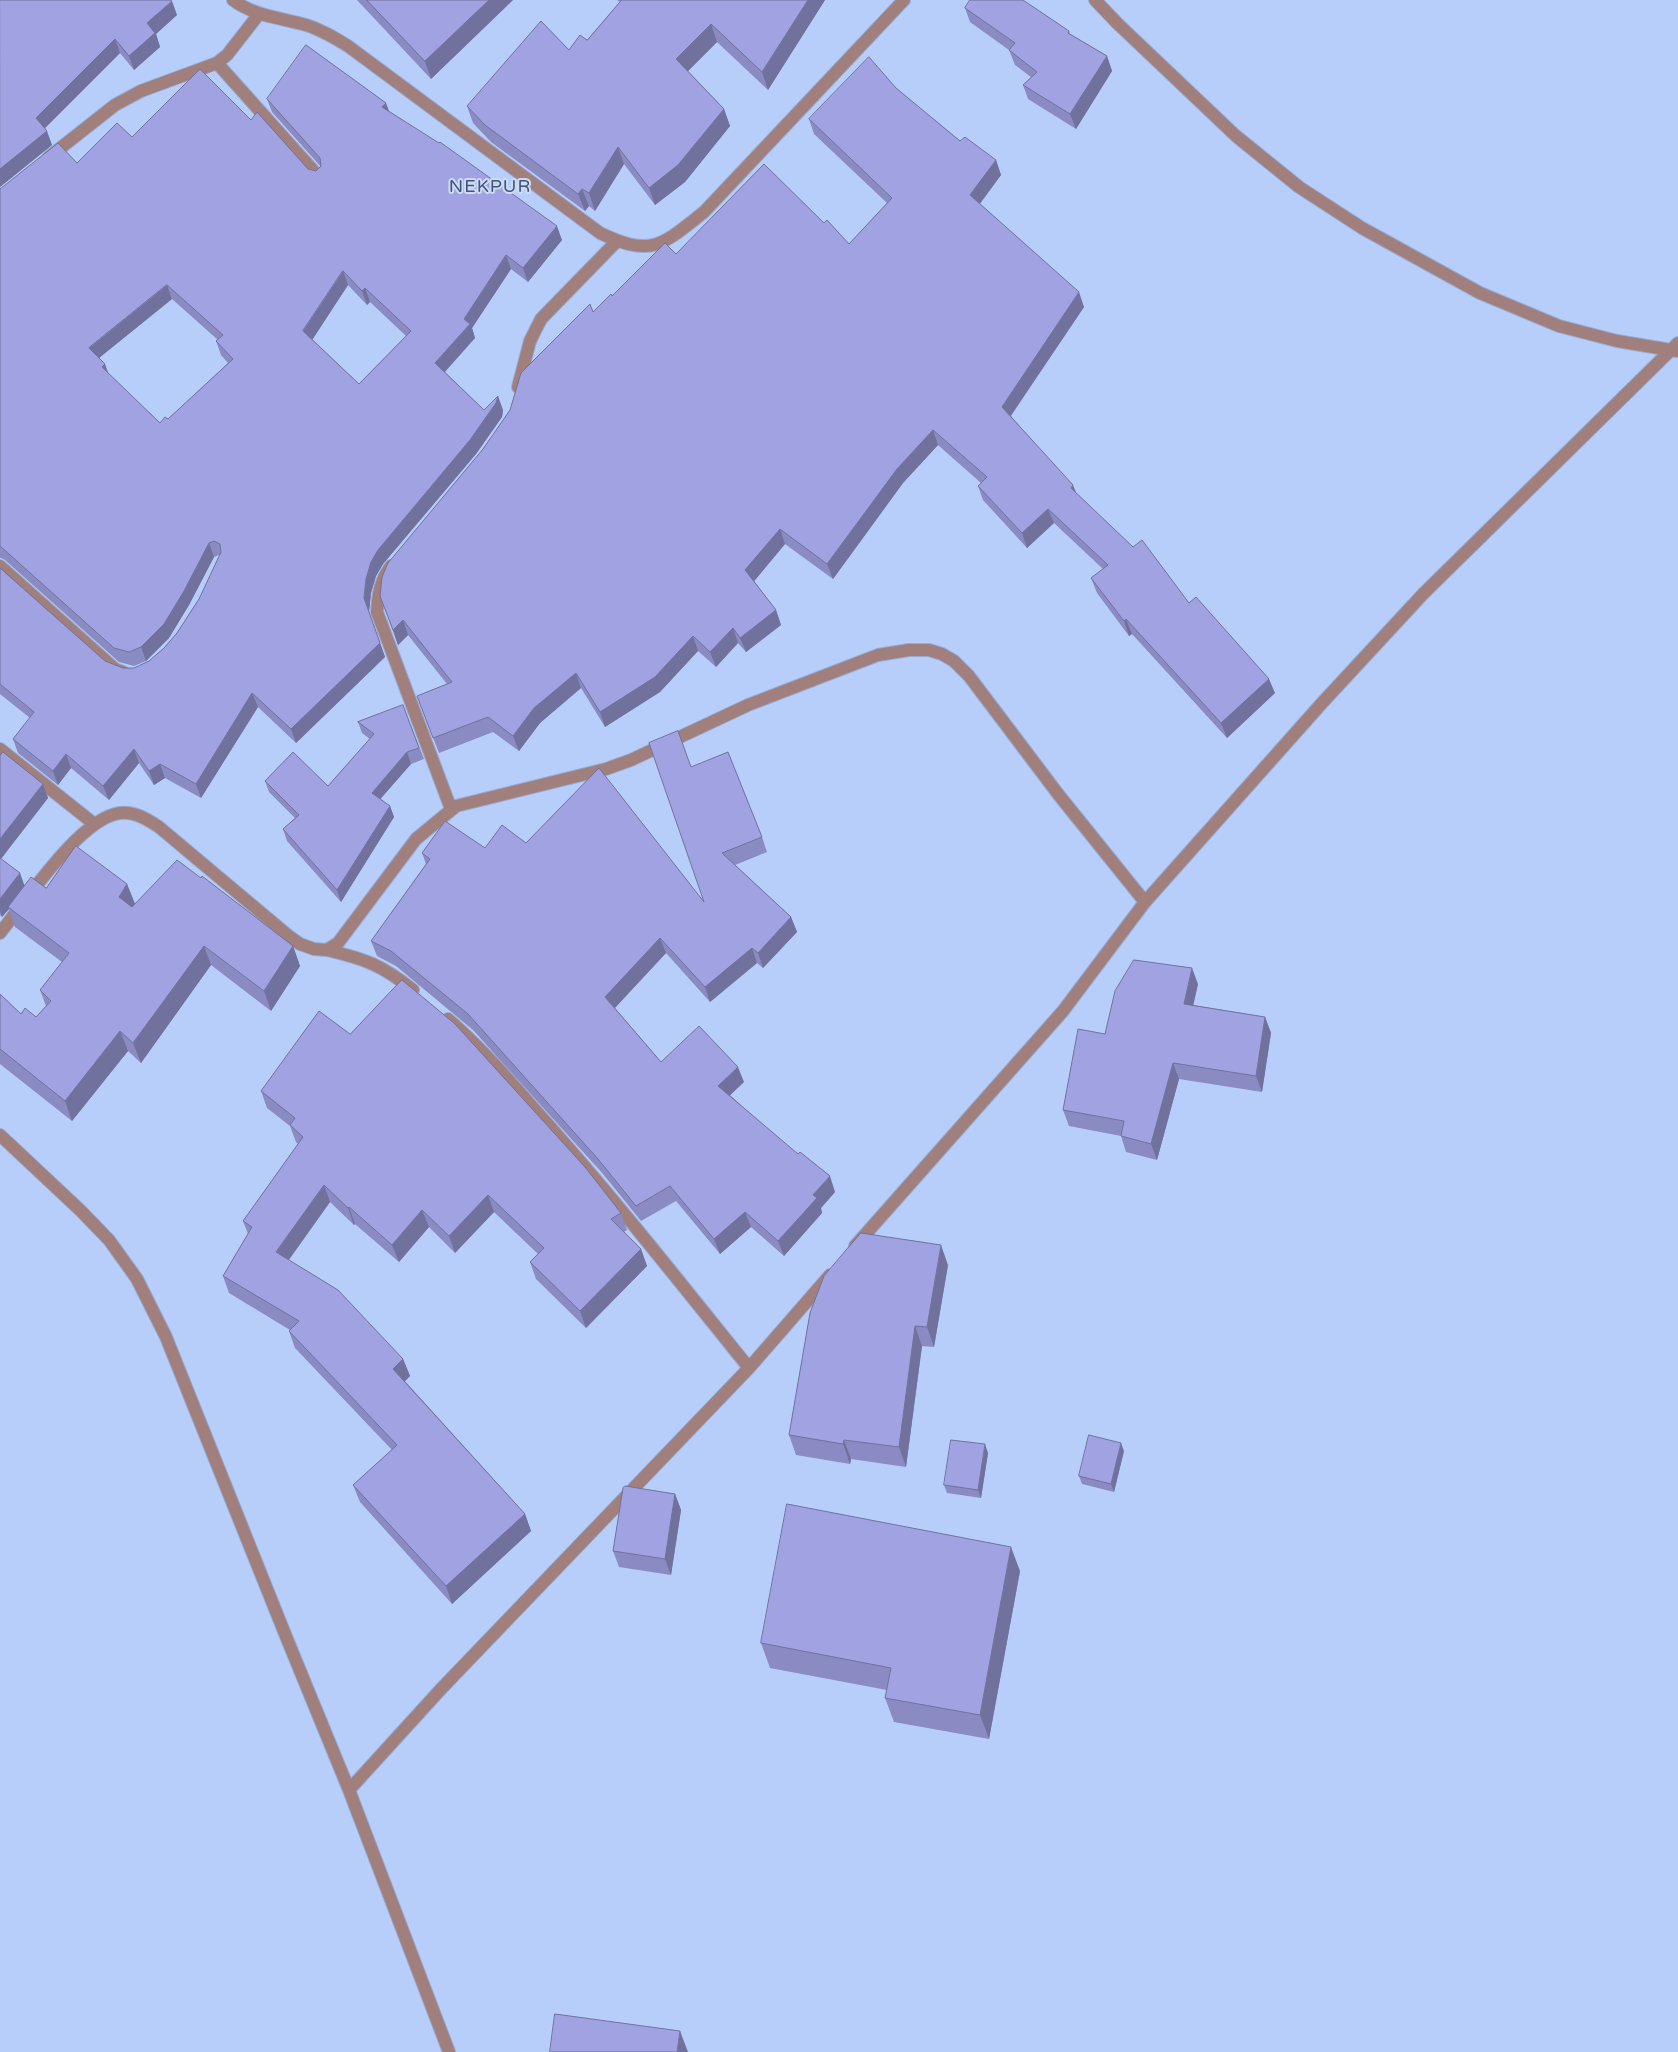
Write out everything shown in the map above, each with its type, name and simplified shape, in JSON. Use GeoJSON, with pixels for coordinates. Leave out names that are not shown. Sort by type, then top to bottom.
{"type":"FeatureCollection","features":[{"type":"Feature","properties":{"kind":"street"},"geometry":{"type":"LineString","coordinates":[[233,0],[240,6],[259,14],[308,26],[348,46],[394,78],[600,233],[617,241],[638,247],[669,240],[704,212],[901,1]]}},
{"type":"Feature","properties":{"kind":"street"},"geometry":{"type":"LineString","coordinates":[[1096,0],[1118,24],[1236,136],[1299,187],[1362,228],[1480,294],[1559,326],[1617,341],[1676,348]]}},
{"type":"Feature","properties":{"kind":"street"},"geometry":{"type":"LineString","coordinates":[[36,168],[116,105],[141,91],[217,63],[227,55],[259,14]]}},
{"type":"Feature","properties":{"kind":"street"},"geometry":{"type":"LineString","coordinates":[[217,63],[320,177]]}},
{"type":"Feature","properties":{"kind":"street"},"geometry":{"type":"LineString","coordinates":[[515,400],[530,341],[541,319],[617,241]]}},
{"type":"Feature","properties":{"kind":"street"},"geometry":{"type":"LineString","coordinates":[[349,1790],[441,1689],[749,1368],[1063,1011],[1145,902],[1322,703],[1424,594],[1676,348]]}},
{"type":"Feature","properties":{"kind":"street"},"geometry":{"type":"LineString","coordinates":[[402,554],[382,580],[378,595],[377,612],[451,809]]}},
{"type":"Feature","properties":{"kind":"street"},"geometry":{"type":"LineString","coordinates":[[0,566],[115,669],[125,674],[137,674]]}},
{"type":"Feature","properties":{"kind":"street"},"geometry":{"type":"LineString","coordinates":[[327,950],[338,943],[344,936],[416,838],[456,806],[597,772],[630,760],[748,705],[878,655],[909,650],[929,650],[942,654],[954,661],[969,676],[1058,794],[1145,902]]}},
{"type":"Feature","properties":{"kind":"street"},"geometry":{"type":"LineString","coordinates":[[0,749],[94,823]]}},
{"type":"Feature","properties":{"kind":"street"},"geometry":{"type":"LineString","coordinates":[[0,933],[72,843],[94,823],[106,816],[121,812],[133,813],[148,819],[290,937],[307,946],[362,958],[378,965],[391,972],[420,995]]}},
{"type":"Feature","properties":{"kind":"street"},"geometry":{"type":"LineString","coordinates":[[440,1013],[474,1043],[597,1179],[749,1368]]}},
{"type":"Feature","properties":{"kind":"street"},"geometry":{"type":"LineString","coordinates":[[0,1135],[87,1216],[109,1240],[137,1279],[166,1337],[349,1790],[448,2052]]}},
{"type":"Feature","properties":{"kind":"building"},"geometry":{"type":"Polygon","coordinates":[[[0,0],[172,1],[147,23],[155,33],[129,56],[115,39],[36,118],[47,131],[0,169],[0,0]]]}},
{"type":"Feature","properties":{"kind":"building"},"geometry":{"type":"Polygon","coordinates":[[[367,0],[489,0],[425,61],[367,0]]]}},
{"type":"Feature","properties":{"kind":"building"},"geometry":{"type":"Polygon","coordinates":[[[622,0],[808,0],[762,72],[711,24],[676,59],[724,109],[678,165],[649,188],[618,147],[589,193],[582,189],[578,194],[485,125],[467,106],[541,21],[569,50],[580,35],[587,40],[622,0]]]}},
{"type":"Feature","properties":{"kind":"building"},"geometry":{"type":"Polygon","coordinates":[[[970,0],[1023,0],[1069,31],[1068,33],[1107,56],[1070,114],[1023,85],[1037,72],[1009,50],[1015,43],[965,8],[970,0]]]}},
{"type":"Feature","properties":{"kind":"building"},"geometry":{"type":"Polygon","coordinates":[[[306,45],[386,103],[382,107],[440,142],[557,226],[523,268],[506,255],[464,319],[470,324],[435,363],[484,410],[498,396],[496,403],[470,440],[378,550],[371,562],[366,579],[364,598],[380,643],[291,729],[252,693],[196,784],[160,764],[149,771],[134,749],[103,786],[66,754],[53,771],[13,739],[34,712],[0,684],[0,568],[105,661],[123,668],[134,668],[149,661],[177,633],[199,599],[221,552],[220,544],[214,541],[209,543],[164,624],[141,647],[129,652],[114,648],[0,546],[0,189],[58,143],[77,163],[117,123],[132,137],[200,69],[251,120],[257,112],[308,169],[316,171],[321,166],[320,158],[267,99],[306,45]],[[343,271],[303,331],[359,384],[411,331],[365,288],[362,291],[343,271]],[[167,285],[89,348],[105,364],[102,367],[160,423],[165,417],[168,419],[233,359],[216,341],[223,335],[167,285]]]}},
{"type":"Feature","properties":{"kind":"building"},"geometry":{"type":"Polygon","coordinates":[[[869,57],[896,88],[960,141],[965,137],[996,160],[970,195],[1079,292],[1002,407],[1073,485],[1071,488],[1133,547],[1142,540],[1189,603],[1196,597],[1269,679],[1221,723],[1126,619],[1124,621],[1091,578],[1108,565],[1048,509],[1022,533],[978,486],[987,477],[933,430],[897,469],[827,564],[780,529],[745,570],[776,610],[740,638],[733,628],[710,652],[693,636],[655,677],[600,712],[576,673],[534,708],[513,736],[488,717],[433,738],[417,696],[452,682],[403,620],[393,630],[380,596],[382,577],[388,563],[483,449],[510,410],[521,373],[590,304],[593,312],[611,294],[612,296],[665,243],[676,254],[764,164],[824,223],[827,220],[849,244],[892,198],[809,119],[869,57]]]}},
{"type":"Feature","properties":{"kind":"building"},"geometry":{"type":"Polygon","coordinates":[[[403,705],[419,748],[407,752],[372,793],[390,806],[337,890],[283,829],[299,815],[265,781],[293,752],[328,786],[374,734],[358,722],[403,705]]]}},
{"type":"Feature","properties":{"kind":"building"},"geometry":{"type":"Polygon","coordinates":[[[678,731],[691,767],[728,752],[762,837],[722,853],[791,917],[758,953],[752,948],[705,987],[660,938],[605,997],[661,1062],[699,1026],[738,1067],[718,1086],[798,1154],[800,1152],[830,1176],[813,1195],[817,1198],[778,1241],[745,1212],[714,1239],[670,1186],[636,1206],[598,1159],[468,1014],[391,951],[371,941],[430,859],[422,853],[445,821],[485,848],[502,825],[526,843],[599,768],[704,902],[649,743],[678,731]]]}},
{"type":"Feature","properties":{"kind":"building"},"geometry":{"type":"Polygon","coordinates":[[[3,752],[43,784],[0,839],[0,756],[3,752]]]}},
{"type":"Feature","properties":{"kind":"building"},"geometry":{"type":"Polygon","coordinates":[[[76,846],[127,884],[119,897],[132,907],[177,860],[201,878],[202,876],[293,946],[264,991],[204,946],[133,1043],[120,1031],[65,1101],[0,1049],[0,994],[21,1014],[25,1008],[36,1017],[51,1001],[40,990],[69,953],[8,907],[31,877],[46,888],[76,846]]]}},
{"type":"Feature","properties":{"kind":"building"},"geometry":{"type":"Polygon","coordinates":[[[0,858],[20,873],[0,899],[0,858]]]}},
{"type":"Feature","properties":{"kind":"building"},"geometry":{"type":"Polygon","coordinates":[[[1134,960],[1192,968],[1184,1004],[1265,1017],[1256,1076],[1173,1063],[1151,1144],[1121,1136],[1124,1121],[1063,1110],[1078,1029],[1105,1034],[1115,991],[1134,960]]]}},
{"type":"Feature","properties":{"kind":"building"},"geometry":{"type":"Polygon","coordinates":[[[402,980],[455,1024],[585,1167],[621,1213],[611,1219],[641,1249],[580,1311],[530,1262],[544,1248],[488,1195],[449,1236],[422,1210],[392,1245],[324,1185],[276,1252],[338,1290],[403,1359],[393,1369],[525,1514],[446,1586],[353,1485],[397,1445],[289,1331],[299,1321],[223,1276],[252,1227],[243,1221],[303,1137],[290,1125],[295,1118],[261,1091],[319,1011],[350,1034],[402,980]]]}},
{"type":"Feature","properties":{"kind":"building"},"geometry":{"type":"Polygon","coordinates":[[[861,1233],[941,1245],[927,1327],[915,1326],[899,1447],[844,1440],[843,1444],[789,1435],[810,1313],[824,1276],[861,1233]]]}},
{"type":"Feature","properties":{"kind":"building"},"geometry":{"type":"Polygon","coordinates":[[[1089,1435],[1121,1443],[1111,1484],[1079,1476],[1089,1435]]]}},
{"type":"Feature","properties":{"kind":"building"},"geometry":{"type":"Polygon","coordinates":[[[951,1440],[985,1444],[978,1490],[944,1485],[951,1440]]]}},
{"type":"Feature","properties":{"kind":"building"},"geometry":{"type":"Polygon","coordinates":[[[625,1486],[675,1494],[665,1559],[613,1551],[623,1488],[625,1486]]]}},
{"type":"Feature","properties":{"kind":"building"},"geometry":{"type":"Polygon","coordinates":[[[787,1504],[1011,1547],[980,1715],[885,1698],[891,1668],[761,1643],[787,1504]]]}},
{"type":"Feature","properties":{"kind":"building"},"geometry":{"type":"Polygon","coordinates":[[[555,2014],[680,2031],[677,2052],[550,2052],[555,2014]]]}},
{"type":"Feature","properties":{"kind":"district","name":"NEKPUR"},"geometry":{"type":"Point","coordinates":[490,187]}}]}
